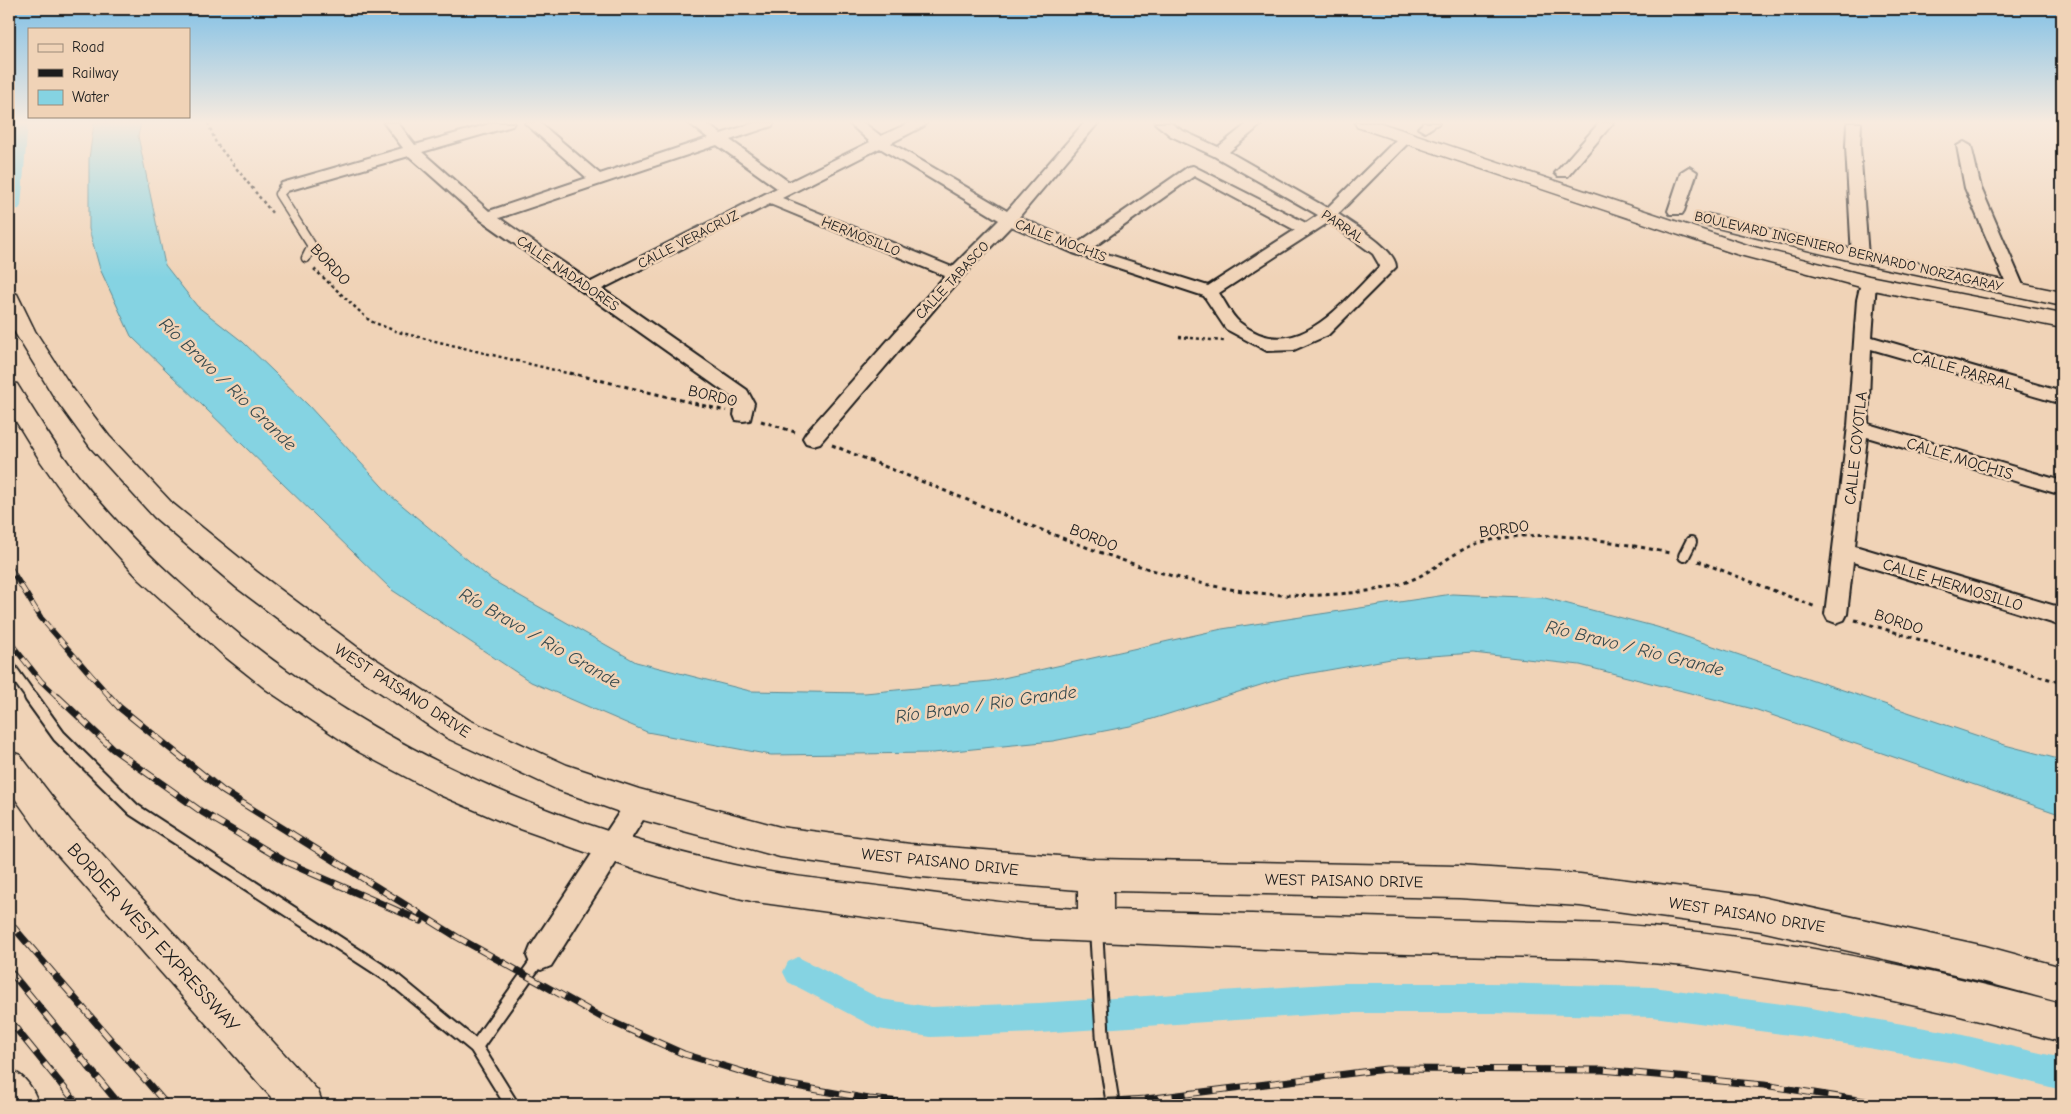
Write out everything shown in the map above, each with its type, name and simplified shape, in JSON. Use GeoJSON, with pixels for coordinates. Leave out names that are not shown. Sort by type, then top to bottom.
{"type":"FeatureCollection","features":[{"type":"Feature","properties":{"kind":"main road","name":"BOULEVARD INGENIERO BERNARDO NORZAGARAY"},"geometry":{"type":"LineString","coordinates":[[1539,175],[1696,236],[1868,282],[2062,321]]}},
{"type":"Feature","properties":{"kind":"main road","name":"BOULEVARD INGENIERO BERNARDO NORZAGARAY"},"geometry":{"type":"LineString","coordinates":[[1569,175],[1737,228],[1860,257],[2062,299]]}},
{"type":"Feature","properties":{"kind":"main road","name":"WEST PAISANO DRIVE"},"geometry":{"type":"LineString","coordinates":[[10,307],[62,392],[100,442],[163,510],[247,580],[347,656],[458,729],[558,776],[639,804],[780,842],[910,860],[1095,875],[1458,882],[1580,890],[1761,914],[1966,959],[2062,985]]}},
{"type":"Feature","properties":{"kind":"main road"},"geometry":{"type":"LineString","coordinates":[[9,390],[46,450],[77,493],[140,562],[203,621],[306,703],[362,738],[418,769],[484,799],[555,827],[614,846],[717,877],[815,895],[1044,924],[1636,944],[1738,954],[1836,970],[1964,996],[2062,1023]]}},
{"type":"Feature","properties":{"kind":"main road","name":"BORDER WEST EXPRESSWAY"},"geometry":{"type":"LineString","coordinates":[[9,765],[58,831],[304,1105]]}},
{"type":"Feature","properties":{"kind":"main road"},"geometry":{"type":"LineString","coordinates":[[1095,875],[1096,926]]}},
{"type":"Feature","properties":{"kind":"main road"},"geometry":{"type":"LineString","coordinates":[[9,1088],[20,1105]]}},
{"type":"Feature","properties":{"kind":"street"},"geometry":{"type":"LineString","coordinates":[[286,186],[326,175]]}},
{"type":"Feature","properties":{"kind":"street","name":"CALLE NADADORES"},"geometry":{"type":"LineString","coordinates":[[439,175],[487,217],[740,394],[745,403],[743,415]]}},
{"type":"Feature","properties":{"kind":"street"},"geometry":{"type":"LineString","coordinates":[[592,175],[598,180]]}},
{"type":"Feature","properties":{"kind":"street"},"geometry":{"type":"LineString","coordinates":[[487,217],[613,175]]}},
{"type":"Feature","properties":{"kind":"street"},"geometry":{"type":"LineString","coordinates":[[768,175],[787,188]]}},
{"type":"Feature","properties":{"kind":"street","name":"CALLE VERACRUZ"},"geometry":{"type":"LineString","coordinates":[[590,288],[814,175]]}},
{"type":"Feature","properties":{"kind":"street","name":"CALLE MOCHIS"},"geometry":{"type":"LineString","coordinates":[[934,175],[1009,220],[1079,250],[1210,292]]}},
{"type":"Feature","properties":{"kind":"street","name":"CALLE TABASCO"},"geometry":{"type":"LineString","coordinates":[[813,438],[954,274],[1009,220],[1046,175]]}},
{"type":"Feature","properties":{"kind":"street"},"geometry":{"type":"LineString","coordinates":[[1079,250],[1186,175]]}},
{"type":"Feature","properties":{"kind":"street"},"geometry":{"type":"LineString","coordinates":[[1202,175],[1307,230]]}},
{"type":"Feature","properties":{"kind":"street","name":"PARRAL"},"geometry":{"type":"LineString","coordinates":[[1210,292],[1232,325],[1267,345],[1294,344],[1322,330],[1385,272],[1388,263],[1380,251],[1329,215],[1258,175]]}},
{"type":"Feature","properties":{"kind":"street"},"geometry":{"type":"LineString","coordinates":[[1210,292],[1329,215],[1370,175]]}},
{"type":"Feature","properties":{"kind":"street"},"geometry":{"type":"LineString","coordinates":[[1676,210],[1688,175]]}},
{"type":"Feature","properties":{"kind":"street"},"geometry":{"type":"LineString","coordinates":[[1854,175],[1860,257]]}},
{"type":"Feature","properties":{"kind":"street"},"geometry":{"type":"LineString","coordinates":[[1970,175],[1973,188],[2016,290]]}},
{"type":"Feature","properties":{"kind":"street","name":"HERMOSILLO"},"geometry":{"type":"LineString","coordinates":[[768,198],[954,274]]}},
{"type":"Feature","properties":{"kind":"street","name":"CALLE COYOTLA"},"geometry":{"type":"LineString","coordinates":[[1836,614],[1858,428],[1865,341],[1864,312],[1868,282]]}},
{"type":"Feature","properties":{"kind":"street","name":"CALLE PARRAL"},"geometry":{"type":"LineString","coordinates":[[1865,341],[2062,398]]}},
{"type":"Feature","properties":{"kind":"street","name":"CALLE MOCHIS"},"geometry":{"type":"LineString","coordinates":[[1858,428],[2062,488]]}},
{"type":"Feature","properties":{"kind":"street","name":"CALLE HERMOSILLO"},"geometry":{"type":"LineString","coordinates":[[1844,551],[2062,616]]}},
{"type":"Feature","properties":{"kind":"street"},"geometry":{"type":"LineString","coordinates":[[541,956],[614,846],[639,804]]}},
{"type":"Feature","properties":{"kind":"lane"},"geometry":{"type":"LineString","coordinates":[[286,186],[279,194],[312,246],[306,258]]}},
{"type":"Feature","properties":{"kind":"lane"},"geometry":{"type":"LineString","coordinates":[[1684,556],[1691,542]]}},
{"type":"Feature","properties":{"kind":"lane"},"geometry":{"type":"LineString","coordinates":[[9,666],[59,736],[134,810],[391,977],[476,1047],[512,1105]]}},
{"type":"Feature","properties":{"kind":"lane"},"geometry":{"type":"LineString","coordinates":[[1096,926],[1103,1042],[1113,1105]]}},
{"type":"Feature","properties":{"kind":"lane"},"geometry":{"type":"LineString","coordinates":[[476,1047],[541,956]]}},
{"type":"Feature","properties":{"kind":"path"},"geometry":{"type":"LineString","coordinates":[[241,175],[278,221]]}},
{"type":"Feature","properties":{"kind":"path","name":"BORDO"},"geometry":{"type":"LineString","coordinates":[[306,258],[316,271],[370,321],[398,332],[743,415],[813,438],[1137,567],[1218,590],[1267,597],[1322,595],[1382,587],[1420,576],[1456,553],[1480,542],[1518,536],[1544,536],[1644,548],[1684,556],[1836,614],[1957,653],[2062,683]]}},
{"type":"Feature","properties":{"kind":"water","name":"Río Bravo / Rio Grande"},"geometry":{"type":"Polygon","coordinates":[[[89,175],[146,175],[165,265],[197,306],[243,342],[308,405],[391,496],[492,580],[636,662],[750,691],[865,693],[990,681],[1222,629],[1452,594],[1545,598],[1657,627],[2005,745],[2062,760],[2062,815],[1757,710],[1580,665],[1473,653],[1391,659],[1283,678],[1130,726],[1053,741],[933,753],[771,755],[647,732],[531,682],[392,590],[131,336],[100,269],[89,229],[89,175]]]}},
{"type":"Feature","properties":{"kind":"waterway"},"geometry":{"type":"LineString","coordinates":[[13,206],[16,175]]}},
{"type":"Feature","properties":{"kind":"waterway"},"geometry":{"type":"LineString","coordinates":[[798,972],[878,1014],[931,1022],[1039,1018],[1342,998],[1492,998],[1653,1002],[1805,1022],[1954,1048],[2062,1074]]}},
{"type":"Feature","properties":{"kind":"railway"},"geometry":{"type":"LineString","coordinates":[[9,566],[41,618],[111,698]]}},
{"type":"Feature","properties":{"kind":"railway"},"geometry":{"type":"LineString","coordinates":[[9,641],[41,681],[59,698]]}},
{"type":"Feature","properties":{"kind":"railway"},"geometry":{"type":"LineString","coordinates":[[58,697],[113,749],[202,812],[286,862],[421,921]]}},
{"type":"Feature","properties":{"kind":"railway"},"geometry":{"type":"LineString","coordinates":[[110,697],[119,707],[223,791],[457,937],[601,1017],[684,1054],[779,1083],[869,1099],[932,1105]]}},
{"type":"Feature","properties":{"kind":"railway"},"geometry":{"type":"LineString","coordinates":[[9,922],[167,1105]]}},
{"type":"Feature","properties":{"kind":"railway"},"geometry":{"type":"LineString","coordinates":[[9,970],[120,1105]]}},
{"type":"Feature","properties":{"kind":"railway"},"geometry":{"type":"LineString","coordinates":[[9,1020],[78,1105]]}},
{"type":"Feature","properties":{"kind":"railway"},"geometry":{"type":"LineString","coordinates":[[1047,1105],[1146,1099],[1386,1069],[1602,1070],[1764,1085],[1889,1105]]}}]}
